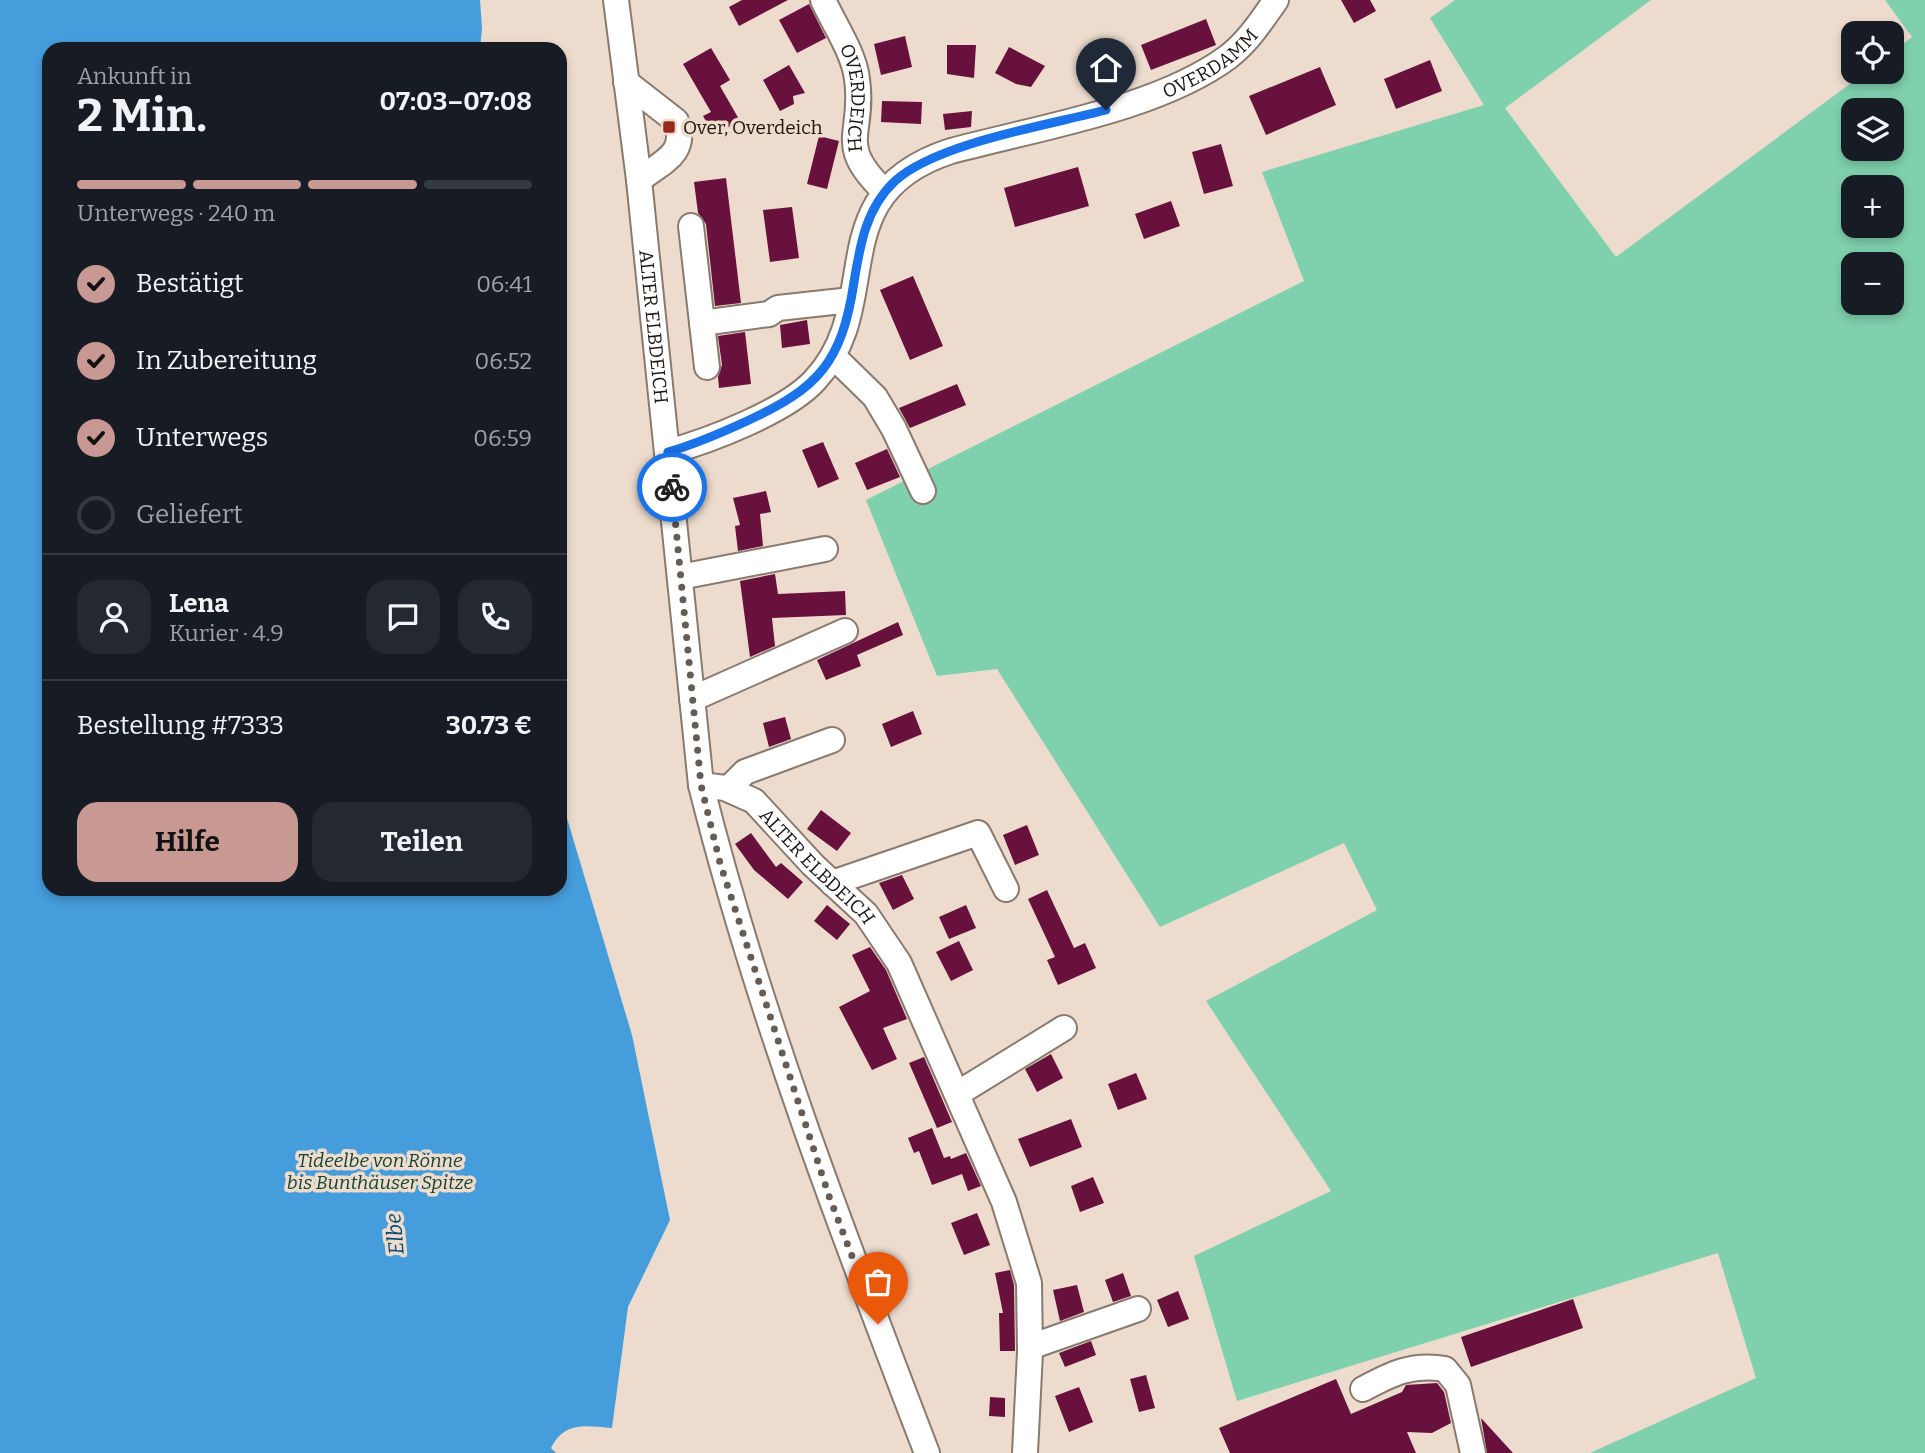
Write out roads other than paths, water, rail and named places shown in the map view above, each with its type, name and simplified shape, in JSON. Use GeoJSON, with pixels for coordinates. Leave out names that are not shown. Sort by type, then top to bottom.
{"type":"FeatureCollection","features":[{"type":"Feature","properties":{"kind":"street","name":"ALTER ELBDEICH"},"geometry":{"type":"LineString","coordinates":[[616,0],[639,180],[701,785],[728,789],[754,801],[781,833],[866,914],[886,938],[900,962],[1004,1202],[1029,1283],[1030,1348],[1025,1453]]}},
{"type":"Feature","properties":{"kind":"street","name":"OVERDEICH"},"geometry":{"type":"LineString","coordinates":[[823,0],[857,77],[852,145],[858,162],[885,191]]}},
{"type":"Feature","properties":{"kind":"street","name":"OVERDAMM"},"geometry":{"type":"LineString","coordinates":[[668,452],[696,444],[787,402],[815,381],[833,356],[846,326],[864,231],[885,191],[905,173],[939,155],[1167,92],[1230,56],[1258,28],[1276,0]]}},
{"type":"Feature","properties":{"kind":"street"},"geometry":{"type":"LineString","coordinates":[[626,82],[676,121],[680,131],[681,143],[674,156],[639,180]]}},
{"type":"Feature","properties":{"kind":"street"},"geometry":{"type":"LineString","coordinates":[[691,226],[707,367]]}},
{"type":"Feature","properties":{"kind":"street"},"geometry":{"type":"LineString","coordinates":[[702,323],[769,314],[778,308],[851,300]]}},
{"type":"Feature","properties":{"kind":"street"},"geometry":{"type":"LineString","coordinates":[[833,356],[875,397],[894,429],[922,491]]}},
{"type":"Feature","properties":{"kind":"street"},"geometry":{"type":"LineString","coordinates":[[680,577],[825,549]]}},
{"type":"Feature","properties":{"kind":"street"},"geometry":{"type":"LineString","coordinates":[[692,699],[845,631]]}},
{"type":"Feature","properties":{"kind":"street"},"geometry":{"type":"LineString","coordinates":[[728,789],[745,772],[832,740]]}},
{"type":"Feature","properties":{"kind":"street"},"geometry":{"type":"LineString","coordinates":[[701,785],[720,863],[829,1196],[927,1453]]}},
{"type":"Feature","properties":{"kind":"street"},"geometry":{"type":"LineString","coordinates":[[832,883],[978,832],[1006,889]]}},
{"type":"Feature","properties":{"kind":"street"},"geometry":{"type":"LineString","coordinates":[[957,1094],[1064,1028]]}},
{"type":"Feature","properties":{"kind":"street"},"geometry":{"type":"LineString","coordinates":[[1030,1348],[1138,1309]]}},
{"type":"Feature","properties":{"kind":"street"},"geometry":{"type":"LineString","coordinates":[[1363,1389],[1400,1370],[1425,1365],[1445,1368],[1458,1385],[1472,1453]]}},
{"type":"Feature","properties":{"kind":"water","name":"Tideelbe von Rönne bis Bunthäuser Spitze"},"geometry":{"type":"Polygon","coordinates":[[[0,0],[480,0],[481,42],[42,42],[42,896],[567,896],[567,818],[632,1035],[670,1220],[628,1307],[612,1428],[585,1426],[569,1429],[551,1448],[556,1453],[0,1453],[0,0]]]}},
{"type":"Feature","properties":{"kind":"place","name":"Over, Overdeich"},"geometry":{"type":"Point","coordinates":[669,127]}},
{"type":"Feature","properties":{"kind":"water label","name":"Elbe"},"geometry":{"type":"Point","coordinates":[395,1234]}}]}
